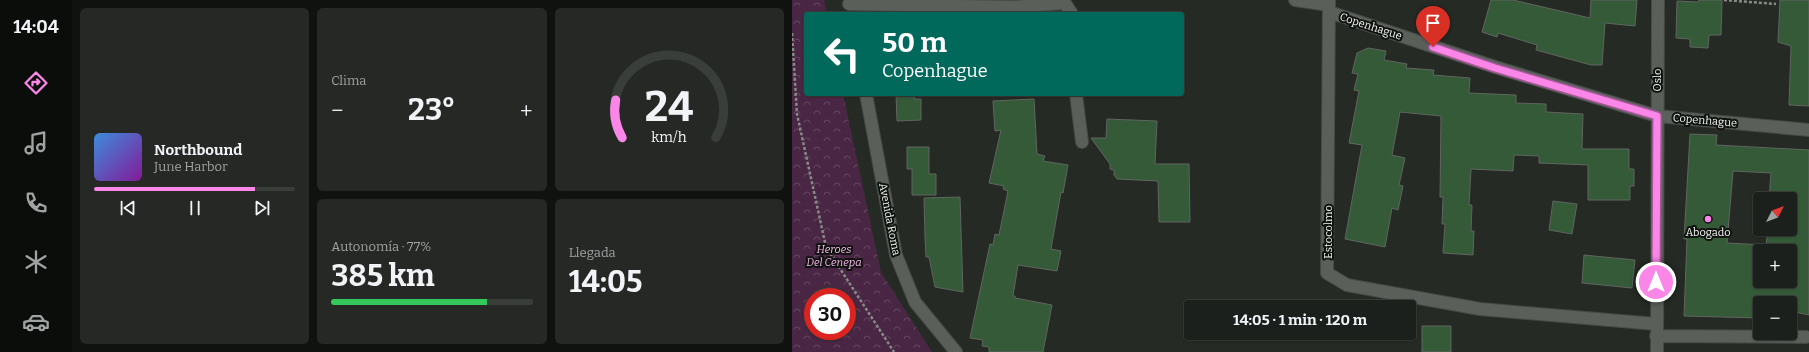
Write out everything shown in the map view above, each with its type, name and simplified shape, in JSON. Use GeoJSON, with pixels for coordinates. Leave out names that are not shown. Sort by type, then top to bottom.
{"type":"FeatureCollection","features":[{"type":"Feature","properties":{"kind":"street","name":"Copenhague"},"geometry":{"type":"LineString","coordinates":[[1295,0],[1329,6],[1495,68],[1657,116],[1809,130]]}},
{"type":"Feature","properties":{"kind":"street","name":"Oslo"},"geometry":{"type":"LineString","coordinates":[[1657,352],[1658,0]]}},
{"type":"Feature","properties":{"kind":"street"},"geometry":{"type":"LineString","coordinates":[[849,6],[1014,7],[1064,1],[1071,12]]}},
{"type":"Feature","properties":{"kind":"street","name":"Estocolmo"},"geometry":{"type":"LineString","coordinates":[[1329,6],[1327,273],[1347,285],[1480,309],[1656,324]]}},
{"type":"Feature","properties":{"kind":"street","name":"Avenida Roma"},"geometry":{"type":"LineString","coordinates":[[866,96],[896,255],[915,302],[956,352]]}},
{"type":"Feature","properties":{"kind":"street"},"geometry":{"type":"LineString","coordinates":[[1076,96],[1082,142]]}},
{"type":"Feature","properties":{"kind":"street"},"geometry":{"type":"LineString","coordinates":[[1656,336],[1806,337]]}},
{"type":"Feature","properties":{"kind":"path"},"geometry":{"type":"LineString","coordinates":[[1724,0],[1776,4]]}},
{"type":"Feature","properties":{"kind":"path"},"geometry":{"type":"LineString","coordinates":[[792,33],[797,114],[826,247],[894,352]]}},
{"type":"Feature","properties":{"kind":"green space","name":"Heroes Del Cenepa"},"geometry":{"type":"Polygon","coordinates":[[[792,0],[824,0],[827,12],[804,12],[804,96],[843,96],[881,272],[932,352],[792,352],[792,0]]]}},
{"type":"Feature","properties":{"kind":"building"},"geometry":{"type":"Polygon","coordinates":[[[1491,0],[1513,0],[1590,18],[1591,0],[1637,0],[1635,26],[1605,23],[1602,65],[1591,65],[1536,50],[1537,45],[1498,33],[1497,37],[1482,32],[1491,0]]]}},
{"type":"Feature","properties":{"kind":"building"},"geometry":{"type":"Polygon","coordinates":[[[1699,0],[1722,0],[1721,35],[1709,35],[1708,48],[1690,47],[1690,39],[1676,38],[1677,1],[1698,2],[1699,0]]]}},
{"type":"Feature","properties":{"kind":"building"},"geometry":{"type":"Polygon","coordinates":[[[1780,0],[1809,0],[1809,106],[1789,105],[1791,46],[1778,42],[1780,0]]]}},
{"type":"Feature","properties":{"kind":"building"},"geometry":{"type":"Polygon","coordinates":[[[1368,48],[1386,51],[1384,60],[1407,64],[1406,68],[1434,70],[1433,75],[1470,78],[1469,93],[1516,95],[1516,103],[1546,104],[1546,112],[1583,114],[1582,149],[1629,149],[1629,169],[1634,169],[1634,186],[1630,186],[1630,200],[1588,200],[1588,165],[1539,163],[1539,156],[1514,155],[1513,171],[1471,169],[1469,205],[1472,205],[1471,231],[1474,231],[1473,255],[1443,253],[1445,224],[1442,224],[1443,197],[1440,197],[1441,116],[1400,112],[1392,155],[1405,158],[1399,185],[1403,186],[1398,210],[1392,208],[1385,247],[1345,239],[1362,145],[1349,143],[1359,91],[1354,90],[1358,74],[1352,73],[1357,53],[1368,48]]]}},
{"type":"Feature","properties":{"kind":"building"},"geometry":{"type":"Polygon","coordinates":[[[896,96],[915,96],[914,99],[921,99],[921,120],[897,121],[896,96]]]}},
{"type":"Feature","properties":{"kind":"building"},"geometry":{"type":"Polygon","coordinates":[[[1034,99],[1037,154],[1045,156],[1043,161],[1068,165],[1063,193],[1061,192],[1051,249],[1061,251],[1057,271],[1018,265],[1013,296],[1015,296],[1015,298],[1052,305],[1043,352],[989,352],[989,347],[982,346],[983,340],[970,338],[990,244],[993,245],[995,234],[999,235],[1008,191],[1003,189],[1004,186],[989,183],[1001,130],[995,131],[993,101],[1034,99]]]}},
{"type":"Feature","properties":{"kind":"building"},"geometry":{"type":"Polygon","coordinates":[[[1107,119],[1157,121],[1155,164],[1189,164],[1190,222],[1159,222],[1158,181],[1117,179],[1114,175],[1114,170],[1110,169],[1110,164],[1091,138],[1106,138],[1107,119]]]}},
{"type":"Feature","properties":{"kind":"building"},"geometry":{"type":"Polygon","coordinates":[[[1690,134],[1717,135],[1716,145],[1809,150],[1809,315],[1797,312],[1797,296],[1753,296],[1753,318],[1684,316],[1687,239],[1684,239],[1690,134]]]}},
{"type":"Feature","properties":{"kind":"building"},"geometry":{"type":"Polygon","coordinates":[[[907,147],[929,147],[929,174],[936,174],[936,195],[912,195],[912,169],[907,169],[907,147]]]}},
{"type":"Feature","properties":{"kind":"building"},"geometry":{"type":"Polygon","coordinates":[[[960,197],[963,292],[935,287],[929,257],[926,257],[925,238],[924,198],[960,197]]]}},
{"type":"Feature","properties":{"kind":"building"},"geometry":{"type":"Polygon","coordinates":[[[1553,201],[1577,204],[1572,234],[1549,230],[1553,201]]]}},
{"type":"Feature","properties":{"kind":"building"},"geometry":{"type":"Polygon","coordinates":[[[1584,255],[1635,260],[1632,288],[1582,283],[1584,255]]]}},
{"type":"Feature","properties":{"kind":"building"},"geometry":{"type":"Polygon","coordinates":[[[1422,326],[1451,326],[1451,352],[1422,352],[1422,326]]]}},
{"type":"Feature","properties":{"kind":"place","name":"Abogado"},"geometry":{"type":"Point","coordinates":[1708,219]}},
{"type":"Feature","properties":{"kind":"route"},"geometry":{"type":"LineString","coordinates":[[1433,47],[1495,68],[1657,116],[1656,282]]}}]}
